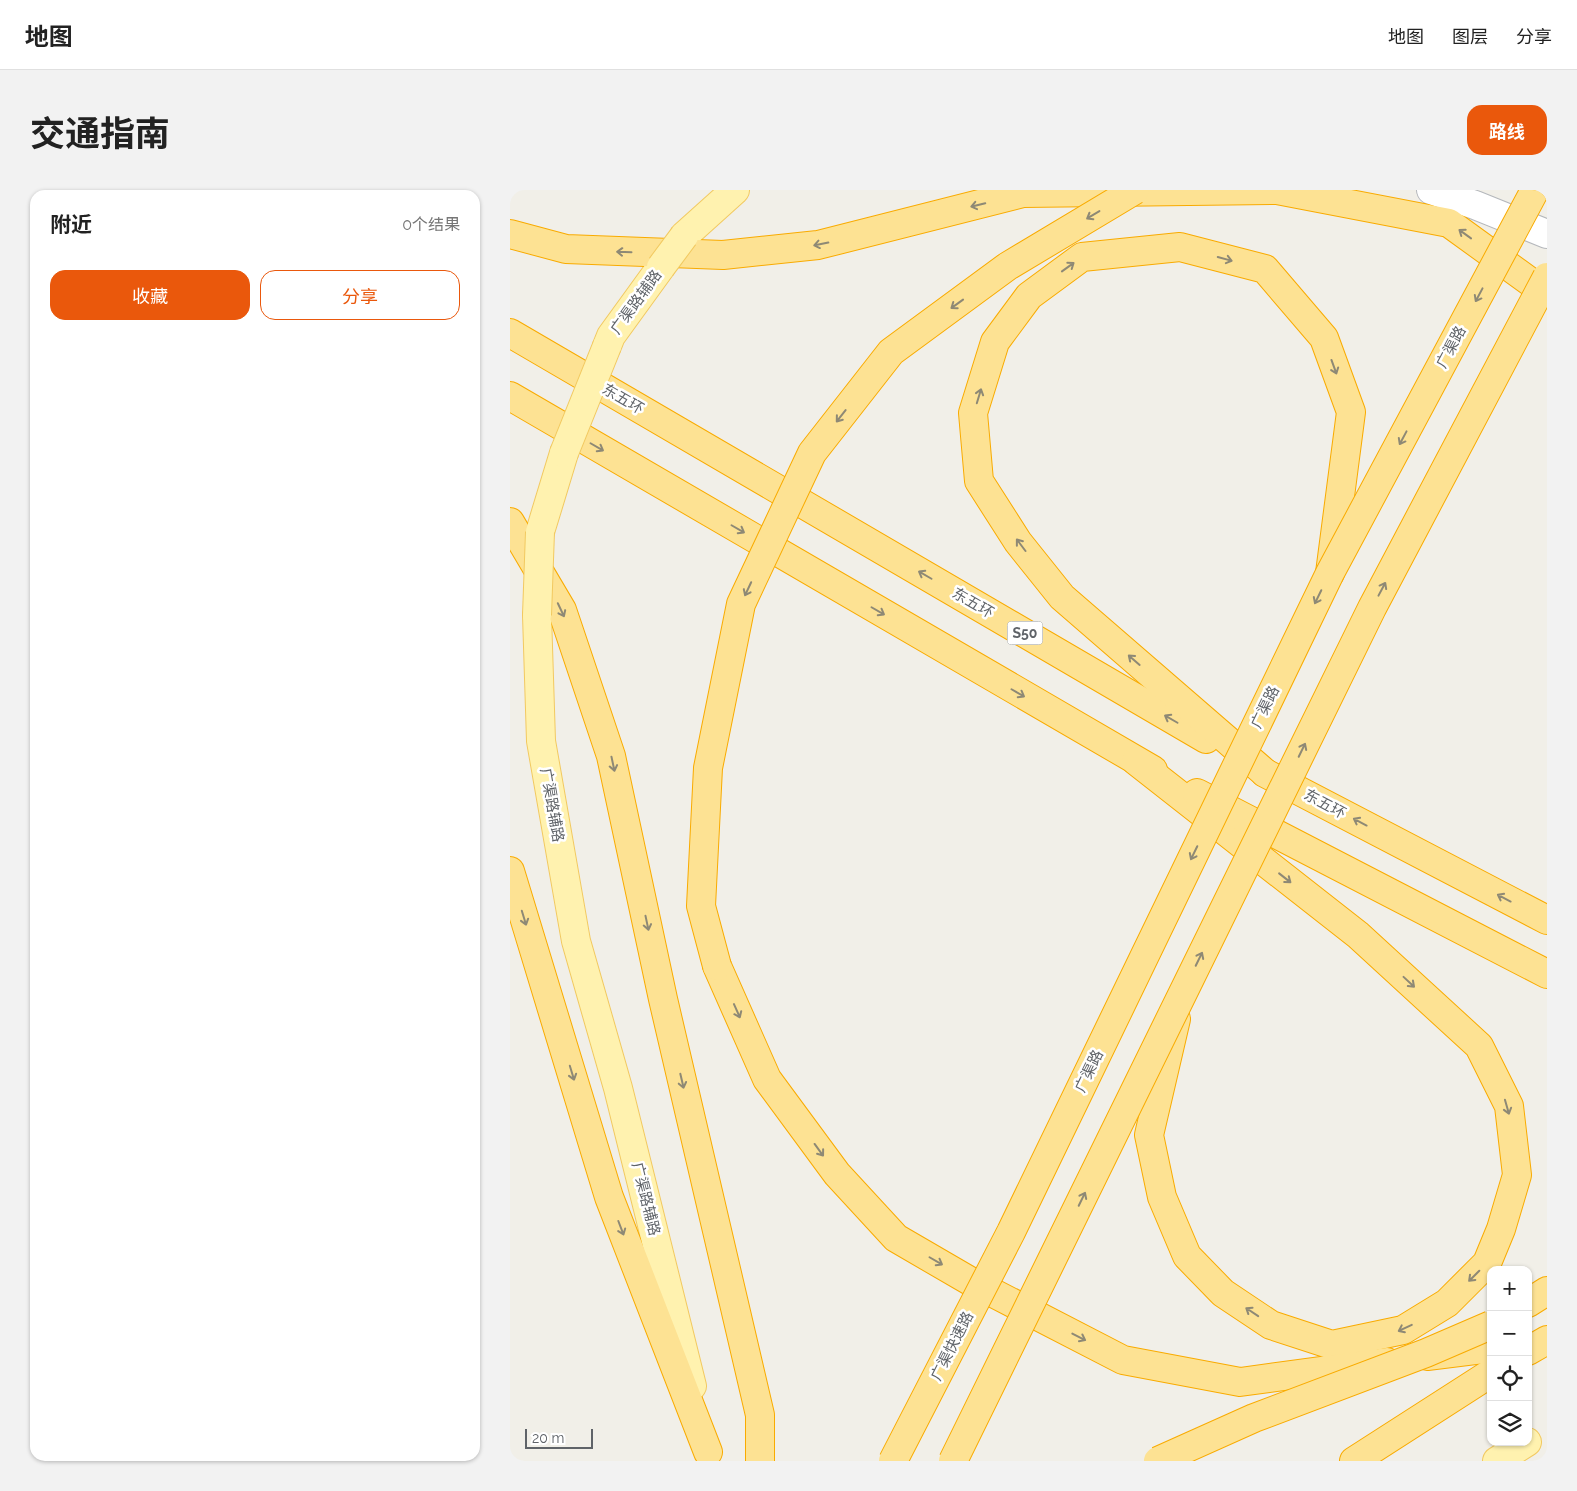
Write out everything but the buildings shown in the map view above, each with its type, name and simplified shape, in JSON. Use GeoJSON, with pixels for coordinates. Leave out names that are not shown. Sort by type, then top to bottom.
{"type":"FeatureCollection","features":[{"type":"Feature","properties":{"kind":"highway"},"geometry":{"type":"LineString","coordinates":[[1135,190],[1008,266],[891,352],[812,452],[741,604],[708,768],[701,906],[717,966],[767,1079],[836,1174],[896,1238],[970,1281],[1123,1360],[1240,1382],[1487,1349]]}},
{"type":"Feature","properties":{"kind":"highway"},"geometry":{"type":"LineString","coordinates":[[510,234],[566,249],[724,255],[818,245],[1023,193],[1277,190],[1449,223],[1547,294]]}},
{"type":"Feature","properties":{"kind":"highway","name":"广渠路"},"geometry":{"type":"LineString","coordinates":[[1011,1232],[1330,573],[1535,190]]}},
{"type":"Feature","properties":{"kind":"highway"},"geometry":{"type":"LineString","coordinates":[[1264,772],[1062,597],[1018,542],[979,482],[973,413],[995,342],[1029,296],[1082,257],[1180,247],[1265,269],[1324,338],[1351,412],[1330,573]]}},
{"type":"Feature","properties":{"kind":"highway"},"geometry":{"type":"LineString","coordinates":[[953,1461],[1372,608],[1547,277]]}},
{"type":"Feature","properties":{"kind":"highway","name":"东五环"},"geometry":{"type":"LineString","coordinates":[[510,333],[1264,772],[1547,920]]}},
{"type":"Feature","properties":{"kind":"highway"},"geometry":{"type":"LineString","coordinates":[[510,396],[1136,761],[1547,974]]}},
{"type":"Feature","properties":{"kind":"highway"},"geometry":{"type":"LineString","coordinates":[[510,522],[562,610],[611,756],[663,999],[760,1414],[760,1461]]}},
{"type":"Feature","properties":{"kind":"highway"},"geometry":{"type":"LineString","coordinates":[[1136,761],[1358,935],[1479,1046],[1508,1106],[1517,1175],[1501,1229],[1486,1264],[1447,1303],[1403,1330],[1332,1345],[1272,1325],[1223,1293],[1187,1256],[1162,1197],[1149,1134],[1183,992]]}},
{"type":"Feature","properties":{"kind":"highway"},"geometry":{"type":"LineString","coordinates":[[510,871],[609,1197],[708,1457]]}},
{"type":"Feature","properties":{"kind":"highway","name":"广渠快速路"},"geometry":{"type":"LineString","coordinates":[[893,1461],[1011,1232]]}},
{"type":"Feature","properties":{"kind":"highway"},"geometry":{"type":"LineString","coordinates":[[1532,1300],[1547,1291]]}},
{"type":"Feature","properties":{"kind":"highway"},"geometry":{"type":"LineString","coordinates":[[1158,1461],[1254,1418],[1487,1327]]}},
{"type":"Feature","properties":{"kind":"highway"},"geometry":{"type":"LineString","coordinates":[[1532,1334],[1547,1327]]}},
{"type":"Feature","properties":{"kind":"highway"},"geometry":{"type":"LineString","coordinates":[[1532,1349],[1547,1340]]}},
{"type":"Feature","properties":{"kind":"highway"},"geometry":{"type":"LineString","coordinates":[[1354,1461],[1487,1376]]}},
{"type":"Feature","properties":{"kind":"main road","name":"广渠路辅路"},"geometry":{"type":"LineString","coordinates":[[708,1457],[618,1088],[576,941],[541,741],[537,616],[540,532],[564,453],[611,336],[684,236],[735,190]]}},
{"type":"Feature","properties":{"kind":"main road"},"geometry":{"type":"LineString","coordinates":[[1532,1439],[1547,1430]]}},
{"type":"Feature","properties":{"kind":"main road"},"geometry":{"type":"LineString","coordinates":[[1497,1461],[1521,1446]]}},
{"type":"Feature","properties":{"kind":"street"},"geometry":{"type":"LineString","coordinates":[[1430,190],[1547,234]]}}]}
